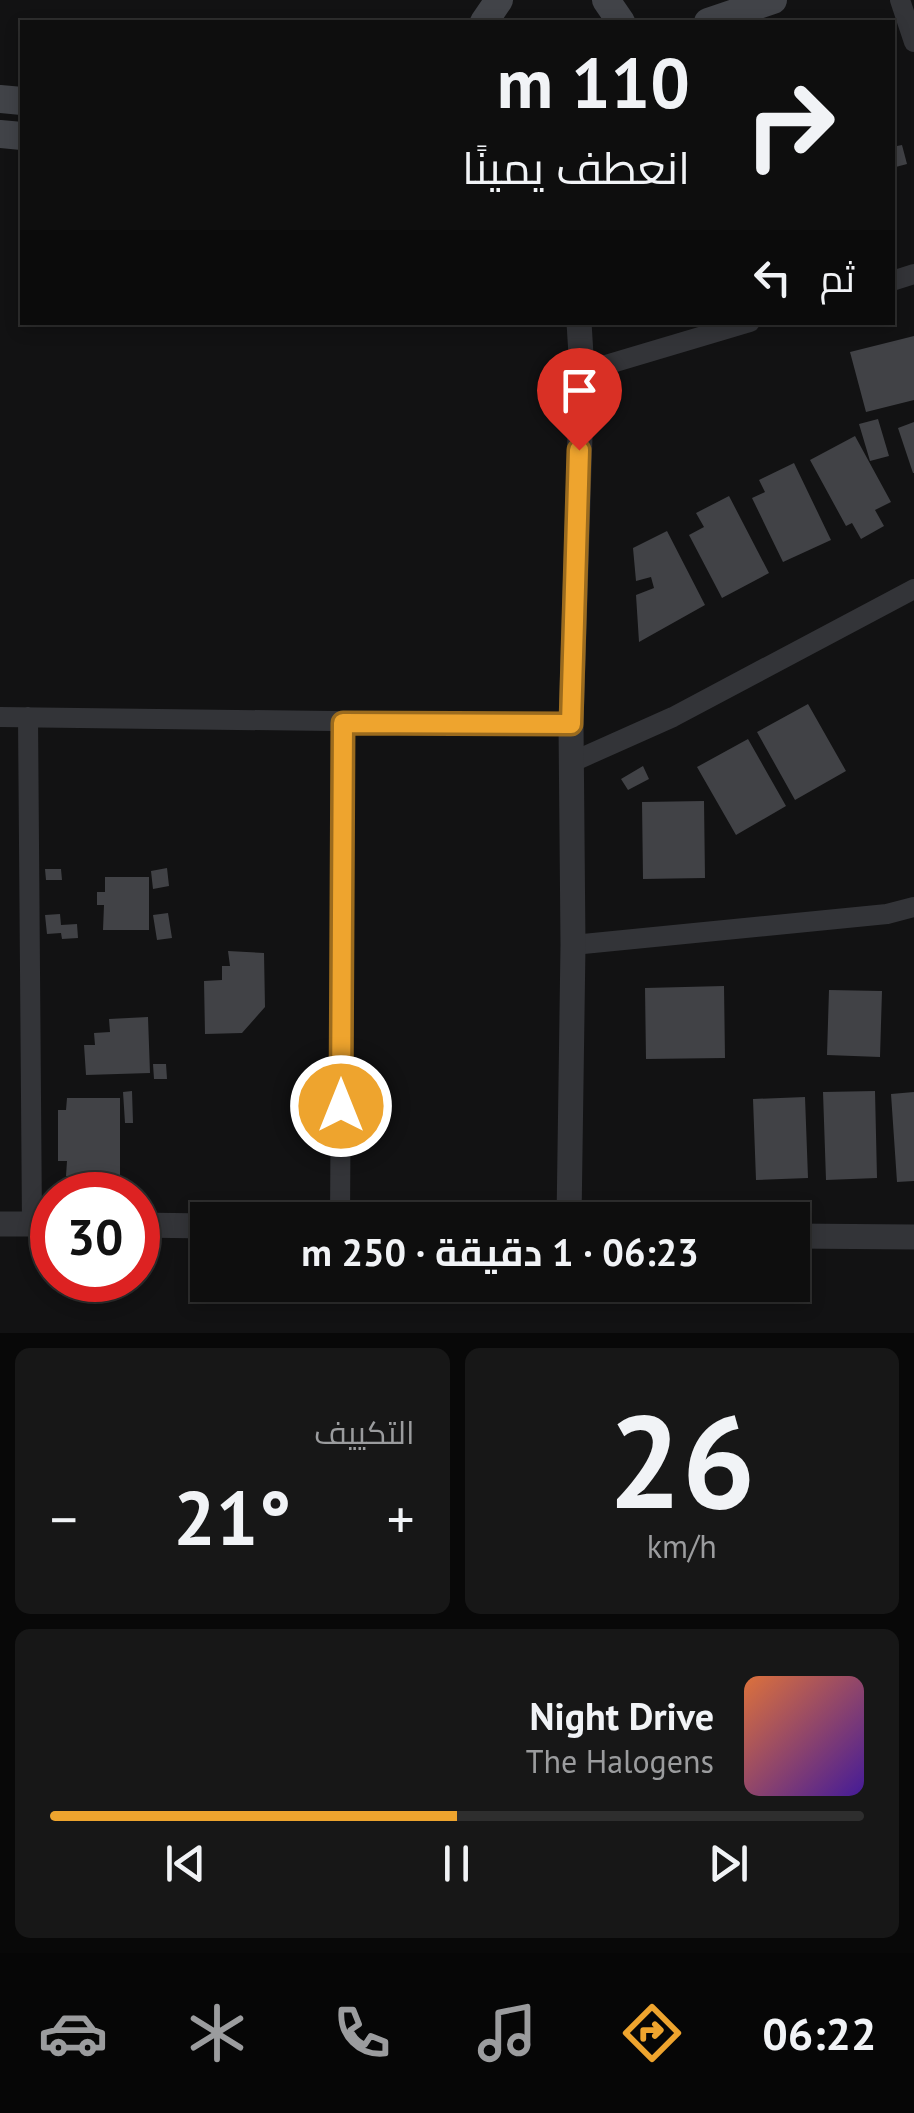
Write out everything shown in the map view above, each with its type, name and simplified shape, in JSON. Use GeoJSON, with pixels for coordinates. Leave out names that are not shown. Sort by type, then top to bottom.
{"type":"FeatureCollection","features":[{"type":"Feature","properties":{"kind":"main road"},"geometry":{"type":"LineString","coordinates":[[714,20],[773,0]]}},
{"type":"Feature","properties":{"kind":"street"},"geometry":{"type":"LineString","coordinates":[[900,0],[914,42]]}},
{"type":"Feature","properties":{"kind":"street"},"geometry":{"type":"LineString","coordinates":[[569,1202],[573,946],[570,763],[582,372],[579,325]]}},
{"type":"Feature","properties":{"kind":"street"},"geometry":{"type":"LineString","coordinates":[[582,372],[740,325]]}},
{"type":"Feature","properties":{"kind":"street"},"geometry":{"type":"LineString","coordinates":[[570,763],[673,717],[914,589]]}},
{"type":"Feature","properties":{"kind":"street"},"geometry":{"type":"LineString","coordinates":[[0,717],[571,724]]}},
{"type":"Feature","properties":{"kind":"street"},"geometry":{"type":"LineString","coordinates":[[28,717],[41,1172]]}},
{"type":"Feature","properties":{"kind":"street"},"geometry":{"type":"LineString","coordinates":[[340,1202],[343,723]]}},
{"type":"Feature","properties":{"kind":"street"},"geometry":{"type":"LineString","coordinates":[[573,946],[888,914],[914,907]]}},
{"type":"Feature","properties":{"kind":"street"},"geometry":{"type":"LineString","coordinates":[[0,1224],[30,1224]]}},
{"type":"Feature","properties":{"kind":"street"},"geometry":{"type":"LineString","coordinates":[[160,1226],[190,1226]]}},
{"type":"Feature","properties":{"kind":"street"},"geometry":{"type":"LineString","coordinates":[[810,1236],[914,1237]]}},
{"type":"Feature","properties":{"kind":"building"},"geometry":{"type":"Polygon","coordinates":[[[902,145],[907,164],[895,167],[895,146],[902,145]]]}},
{"type":"Feature","properties":{"kind":"building"},"geometry":{"type":"Polygon","coordinates":[[[914,336],[914,400],[866,412],[850,352],[914,336]]]}},
{"type":"Feature","properties":{"kind":"building"},"geometry":{"type":"Polygon","coordinates":[[[878,419],[889,456],[870,461],[859,424],[878,419]]]}},
{"type":"Feature","properties":{"kind":"building"},"geometry":{"type":"Polygon","coordinates":[[[914,422],[914,473],[913,473],[898,428],[914,422]]]}},
{"type":"Feature","properties":{"kind":"building"},"geometry":{"type":"Polygon","coordinates":[[[855,436],[891,502],[875,510],[884,526],[861,539],[852,523],[846,526],[810,460],[855,436]]]}},
{"type":"Feature","properties":{"kind":"building"},"geometry":{"type":"Polygon","coordinates":[[[794,463],[831,540],[783,562],[752,498],[765,492],[759,480],[794,463]]]}},
{"type":"Feature","properties":{"kind":"building"},"geometry":{"type":"Polygon","coordinates":[[[729,496],[769,573],[722,598],[689,535],[704,527],[696,513],[729,496]]]}},
{"type":"Feature","properties":{"kind":"building"},"geometry":{"type":"Polygon","coordinates":[[[667,531],[705,605],[639,642],[636,595],[654,588],[651,577],[636,581],[633,548],[667,531]]]}},
{"type":"Feature","properties":{"kind":"building"},"geometry":{"type":"Polygon","coordinates":[[[808,704],[846,771],[795,800],[757,732],[808,704]]]}},
{"type":"Feature","properties":{"kind":"building"},"geometry":{"type":"Polygon","coordinates":[[[748,739],[786,806],[736,835],[697,767],[748,739]]]}},
{"type":"Feature","properties":{"kind":"building"},"geometry":{"type":"Polygon","coordinates":[[[643,766],[649,779],[628,790],[621,779],[643,766]]]}},
{"type":"Feature","properties":{"kind":"building"},"geometry":{"type":"Polygon","coordinates":[[[704,801],[705,878],[643,879],[642,802],[704,801]]]}},
{"type":"Feature","properties":{"kind":"building"},"geometry":{"type":"Polygon","coordinates":[[[167,868],[169,886],[153,889],[151,871],[167,868]]]}},
{"type":"Feature","properties":{"kind":"building"},"geometry":{"type":"Polygon","coordinates":[[[45,869],[61,869],[62,880],[46,880],[45,869]]]}},
{"type":"Feature","properties":{"kind":"building"},"geometry":{"type":"Polygon","coordinates":[[[105,877],[149,877],[149,930],[103,930],[104,905],[97,905],[97,892],[105,892],[105,877]]]}},
{"type":"Feature","properties":{"kind":"building"},"geometry":{"type":"Polygon","coordinates":[[[168,913],[172,938],[157,940],[153,915],[168,913]]]}},
{"type":"Feature","properties":{"kind":"building"},"geometry":{"type":"Polygon","coordinates":[[[60,914],[61,925],[77,924],[78,938],[62,939],[61,933],[47,934],[45,915],[60,914]]]}},
{"type":"Feature","properties":{"kind":"building"},"geometry":{"type":"Polygon","coordinates":[[[228,951],[264,953],[265,1007],[242,1033],[205,1034],[204,981],[222,980],[222,966],[230,966],[228,951]]]}},
{"type":"Feature","properties":{"kind":"building"},"geometry":{"type":"Polygon","coordinates":[[[724,986],[725,1058],[646,1059],[645,988],[724,986]]]}},
{"type":"Feature","properties":{"kind":"building"},"geometry":{"type":"Polygon","coordinates":[[[829,990],[882,991],[880,1057],[827,1055],[829,990]]]}},
{"type":"Feature","properties":{"kind":"building"},"geometry":{"type":"Polygon","coordinates":[[[148,1017],[150,1073],[86,1075],[84,1045],[95,1045],[94,1033],[110,1032],[109,1019],[148,1017]]]}},
{"type":"Feature","properties":{"kind":"building"},"geometry":{"type":"Polygon","coordinates":[[[153,1064],[166,1064],[167,1079],[154,1079],[153,1064]]]}},
{"type":"Feature","properties":{"kind":"building"},"geometry":{"type":"Polygon","coordinates":[[[132,1091],[133,1123],[125,1123],[123,1092],[132,1091]]]}},
{"type":"Feature","properties":{"kind":"building"},"geometry":{"type":"Polygon","coordinates":[[[875,1091],[877,1178],[826,1180],[823,1092],[875,1091]]]}},
{"type":"Feature","properties":{"kind":"building"},"geometry":{"type":"Polygon","coordinates":[[[914,1092],[914,1181],[897,1182],[891,1094],[914,1092]]]}},
{"type":"Feature","properties":{"kind":"building"},"geometry":{"type":"Polygon","coordinates":[[[805,1097],[808,1178],[756,1180],[753,1099],[805,1097]]]}},
{"type":"Feature","properties":{"kind":"building"},"geometry":{"type":"Polygon","coordinates":[[[67,1098],[120,1098],[120,1172],[66,1172],[67,1161],[58,1161],[58,1110],[66,1110],[67,1098]]]}},
{"type":"Feature","properties":{"kind":"route"},"geometry":{"type":"LineString","coordinates":[[341,1106],[343,723],[571,724],[579,450]]}}]}
